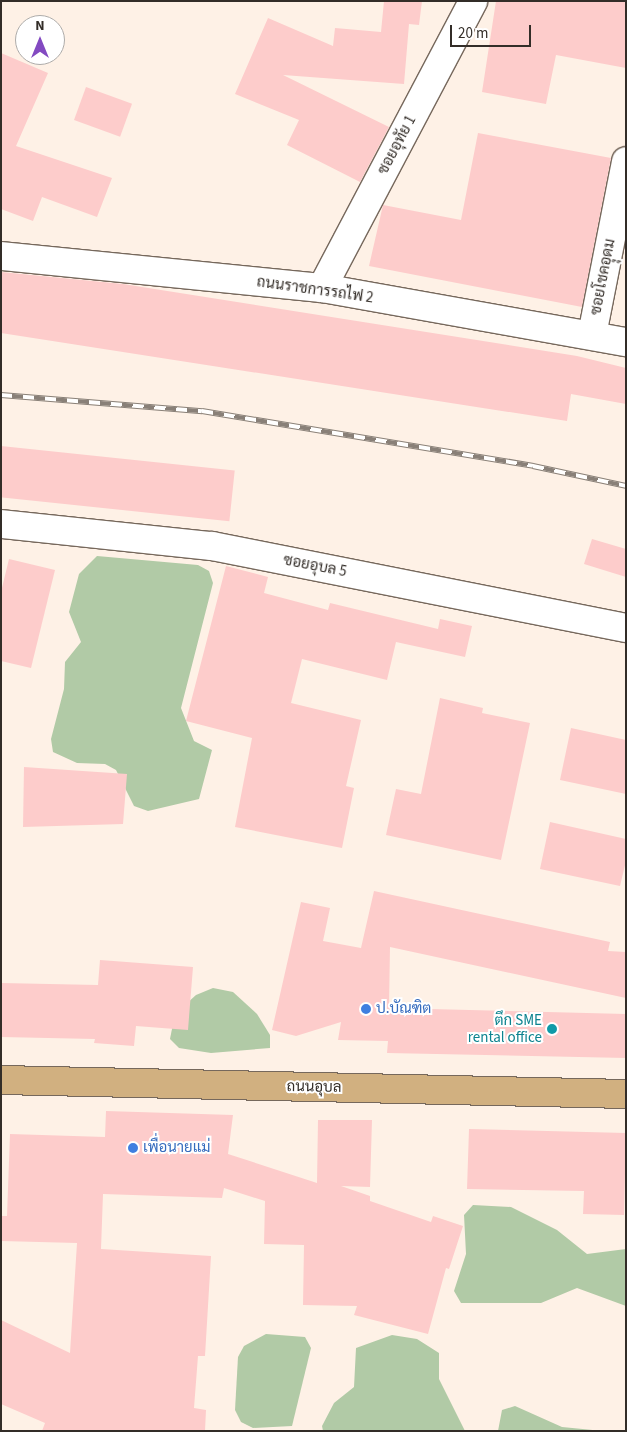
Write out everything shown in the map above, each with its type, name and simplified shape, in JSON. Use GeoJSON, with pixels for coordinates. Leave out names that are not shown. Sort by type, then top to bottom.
{"type":"FeatureCollection","features":[{"type":"Feature","properties":{"kind":"main road","name":"ถนนอุบล"},"geometry":{"type":"LineString","coordinates":[[1,1080],[626,1094]]}},
{"type":"Feature","properties":{"kind":"street","name":"ซอยอุทัย 1"},"geometry":{"type":"LineString","coordinates":[[322,288],[473,1]]}},
{"type":"Feature","properties":{"kind":"street","name":"ซอยโชคอุุดม"},"geometry":{"type":"LineString","coordinates":[[592,335],[626,161]]}},
{"type":"Feature","properties":{"kind":"street","name":"ถนนราชการรถไฟ 2"},"geometry":{"type":"LineString","coordinates":[[1,256],[322,288],[626,342]]}},
{"type":"Feature","properties":{"kind":"street","name":"ซอยอุบล 5"},"geometry":{"type":"LineString","coordinates":[[1,524],[212,546],[626,628]]}},
{"type":"Feature","properties":{"kind":"green space"},"geometry":{"type":"Polygon","coordinates":[[[97,556],[198,565],[209,571],[213,583],[181,708],[194,741],[212,750],[199,799],[148,811],[134,806],[116,770],[105,764],[77,763],[53,752],[51,739],[64,689],[65,662],[81,642],[69,612],[79,574],[97,556]]]}},
{"type":"Feature","properties":{"kind":"green space"},"geometry":{"type":"Polygon","coordinates":[[[213,988],[233,992],[257,1014],[270,1035],[270,1048],[211,1053],[179,1048],[170,1039],[175,1014],[196,995],[213,988]]]}},
{"type":"Feature","properties":{"kind":"green space"},"geometry":{"type":"Polygon","coordinates":[[[473,1205],[511,1207],[557,1230],[587,1254],[626,1249],[626,1306],[577,1288],[541,1303],[461,1303],[454,1291],[466,1254],[464,1215],[473,1205]]]}},
{"type":"Feature","properties":{"kind":"green space"},"geometry":{"type":"Polygon","coordinates":[[[266,1334],[305,1337],[311,1348],[292,1426],[253,1428],[241,1422],[235,1410],[238,1357],[244,1346],[266,1334]]]}},
{"type":"Feature","properties":{"kind":"green space"},"geometry":{"type":"Polygon","coordinates":[[[392,1335],[417,1339],[439,1353],[439,1379],[465,1431],[323,1431],[322,1426],[334,1403],[354,1387],[356,1348],[392,1335]]]}},
{"type":"Feature","properties":{"kind":"green space"},"geometry":{"type":"Polygon","coordinates":[[[515,1406],[562,1427],[603,1431],[498,1431],[502,1410],[515,1406]]]}},
{"type":"Feature","properties":{"kind":"building"},"geometry":{"type":"Polygon","coordinates":[[[384,1],[422,1],[419,25],[409,24],[404,84],[283,75],[389,127],[360,182],[287,145],[299,120],[235,94],[268,18],[333,46],[335,28],[381,32],[384,1]]]}},
{"type":"Feature","properties":{"kind":"building"},"geometry":{"type":"Polygon","coordinates":[[[496,1],[626,1],[626,68],[556,55],[546,104],[482,92],[496,1]]]}},
{"type":"Feature","properties":{"kind":"building"},"geometry":{"type":"Polygon","coordinates":[[[1,53],[15,59],[15,65],[29,65],[48,73],[16,146],[112,178],[97,217],[42,197],[33,221],[1,209],[1,53]]]}},
{"type":"Feature","properties":{"kind":"building"},"geometry":{"type":"Polygon","coordinates":[[[86,87],[132,104],[120,137],[74,120],[86,87]]]}},
{"type":"Feature","properties":{"kind":"building"},"geometry":{"type":"Polygon","coordinates":[[[478,133],[611,158],[582,307],[369,266],[383,205],[461,220],[478,133]]]}},
{"type":"Feature","properties":{"kind":"building"},"geometry":{"type":"Polygon","coordinates":[[[1,272],[123,284],[577,356],[626,368],[626,404],[571,394],[567,421],[1,333],[1,272]]]}},
{"type":"Feature","properties":{"kind":"building"},"geometry":{"type":"Polygon","coordinates":[[[1,446],[235,471],[229,521],[1,497],[1,446]]]}},
{"type":"Feature","properties":{"kind":"building"},"geometry":{"type":"Polygon","coordinates":[[[592,539],[626,549],[626,577],[584,564],[592,539]]]}},
{"type":"Feature","properties":{"kind":"building"},"geometry":{"type":"Polygon","coordinates":[[[9,559],[55,570],[31,668],[1,661],[1,592],[9,559]]]}},
{"type":"Feature","properties":{"kind":"building"},"geometry":{"type":"Polygon","coordinates":[[[226,566],[268,577],[264,593],[328,610],[330,603],[438,629],[440,619],[472,626],[465,657],[396,642],[387,680],[302,659],[291,703],[361,720],[346,786],[354,788],[342,848],[235,827],[252,738],[186,721],[226,566]]]}},
{"type":"Feature","properties":{"kind":"building"},"geometry":{"type":"Polygon","coordinates":[[[440,698],[483,708],[482,713],[530,723],[501,860],[386,835],[396,789],[421,794],[440,698]]]}},
{"type":"Feature","properties":{"kind":"building"},"geometry":{"type":"Polygon","coordinates":[[[571,728],[626,740],[626,794],[560,780],[571,728]]]}},
{"type":"Feature","properties":{"kind":"building"},"geometry":{"type":"Polygon","coordinates":[[[24,767],[127,774],[123,824],[23,827],[24,767]]]}},
{"type":"Feature","properties":{"kind":"building"},"geometry":{"type":"Polygon","coordinates":[[[550,822],[626,839],[626,861],[620,886],[540,869],[550,822]]]}},
{"type":"Feature","properties":{"kind":"building"},"geometry":{"type":"Polygon","coordinates":[[[374,891],[610,942],[608,951],[626,952],[626,998],[390,947],[389,1008],[626,1014],[626,1058],[387,1053],[388,1041],[338,1040],[341,1022],[296,1036],[272,1030],[301,902],[330,908],[323,941],[361,948],[374,891]]]}},
{"type":"Feature","properties":{"kind":"building"},"geometry":{"type":"Polygon","coordinates":[[[100,960],[193,967],[188,1030],[136,1026],[134,1046],[94,1043],[95,1039],[1,1037],[1,983],[98,985],[100,960]]]}},
{"type":"Feature","properties":{"kind":"building"},"geometry":{"type":"Polygon","coordinates":[[[106,1111],[233,1115],[228,1154],[317,1183],[318,1120],[372,1120],[370,1187],[341,1186],[370,1196],[370,1201],[431,1222],[433,1216],[463,1226],[449,1269],[446,1268],[428,1334],[354,1315],[357,1306],[303,1305],[304,1245],[264,1244],[265,1201],[224,1188],[222,1198],[103,1194],[101,1249],[211,1256],[205,1356],[198,1356],[194,1408],[206,1410],[205,1431],[42,1431],[45,1423],[1,1404],[1,1320],[70,1353],[77,1243],[1,1241],[1,1216],[7,1216],[10,1134],[105,1137],[106,1111]]]}},
{"type":"Feature","properties":{"kind":"building"},"geometry":{"type":"Polygon","coordinates":[[[469,1129],[626,1133],[624,1215],[583,1214],[584,1191],[467,1189],[469,1129]]]}},
{"type":"Feature","properties":{"kind":"railway"},"geometry":{"type":"LineString","coordinates":[[1,395],[202,411],[533,466],[626,486]]}},
{"type":"Feature","properties":{"kind":"place","name":"ป.บัณฑิต"},"geometry":{"type":"Point","coordinates":[366,1009]}},
{"type":"Feature","properties":{"kind":"place","name":"ตึก SME rental office"},"geometry":{"type":"Point","coordinates":[552,1029]}},
{"type":"Feature","properties":{"kind":"place","name":"เพื่อนายแม่"},"geometry":{"type":"Point","coordinates":[133,1148]}}]}
